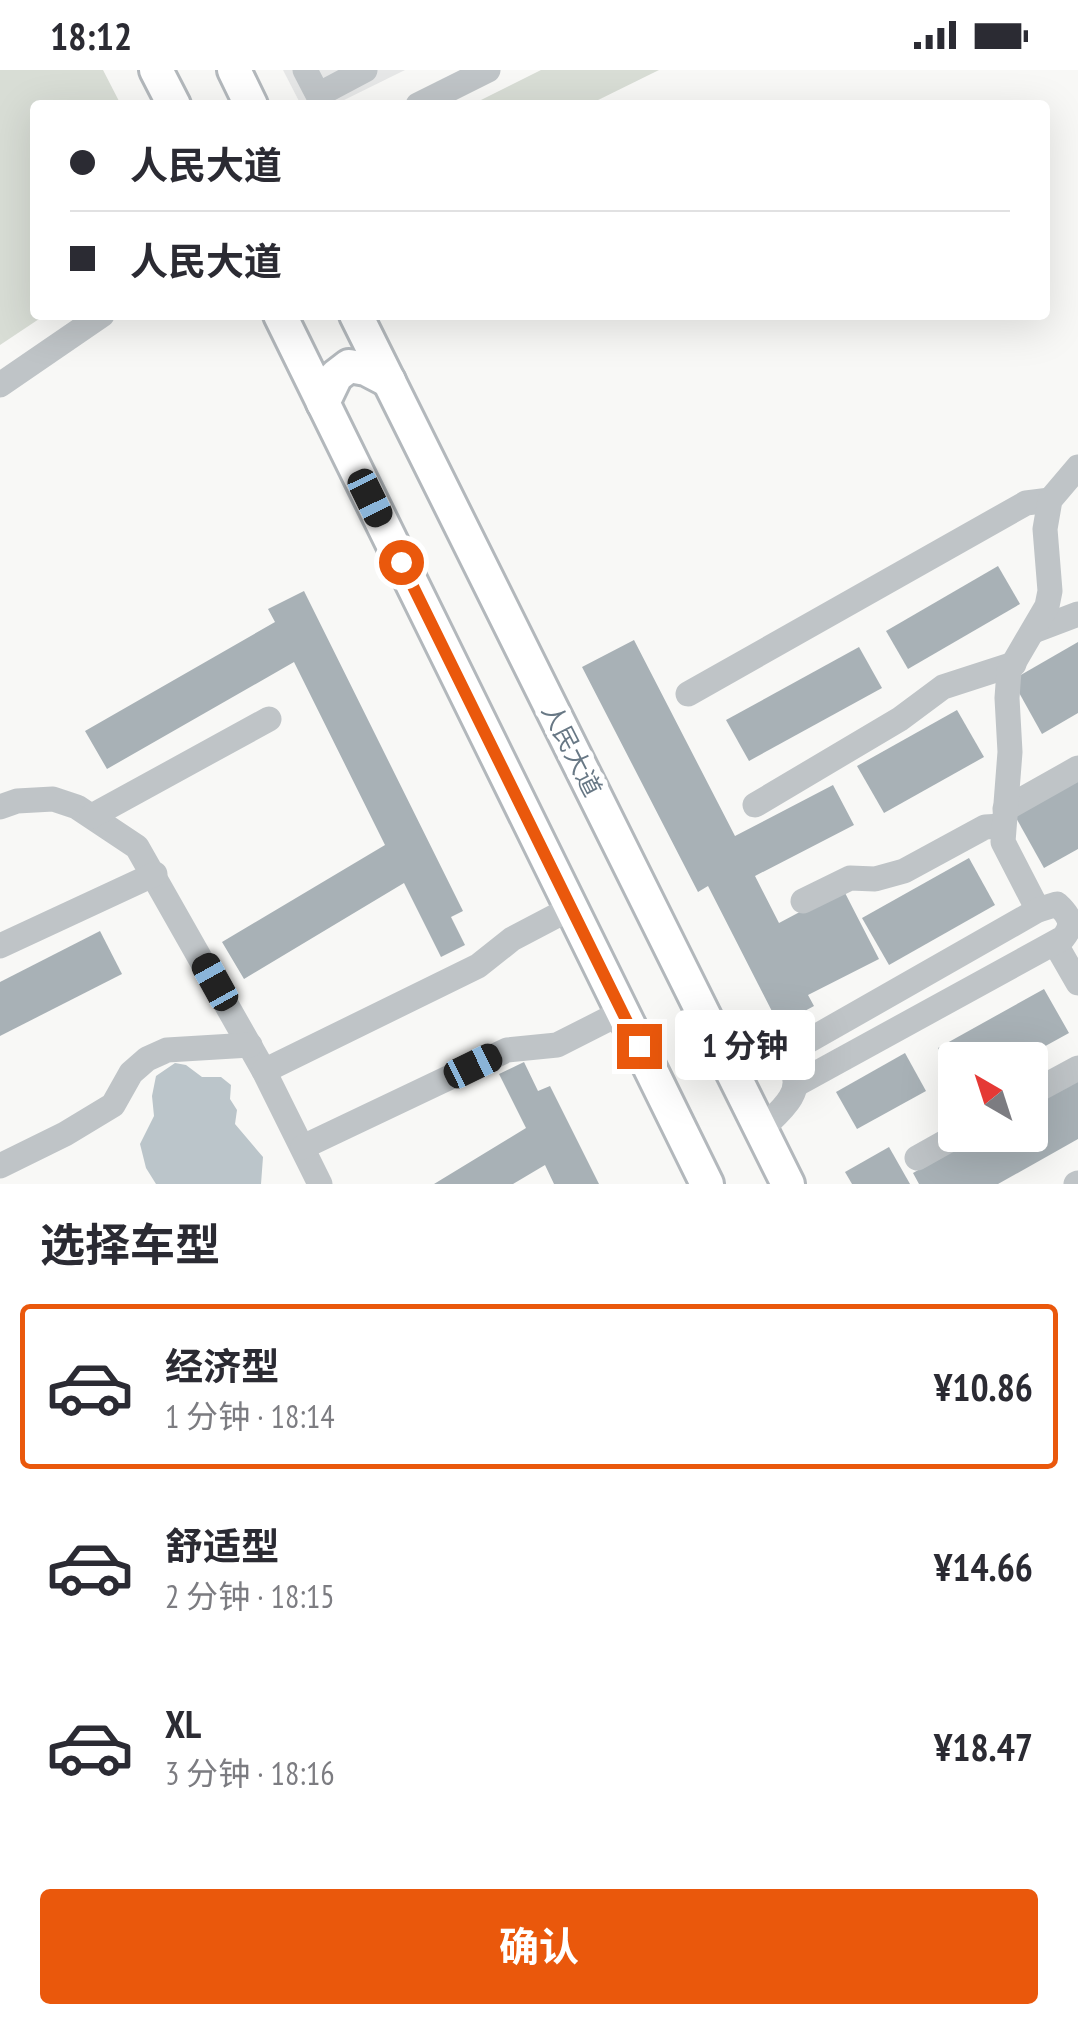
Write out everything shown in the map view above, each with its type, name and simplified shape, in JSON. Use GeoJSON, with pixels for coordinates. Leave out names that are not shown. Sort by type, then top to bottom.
{"type":"FeatureCollection","features":[{"type":"Feature","properties":{"kind":"main road"},"geometry":{"type":"LineString","coordinates":[[156,70],[171,100]]}},
{"type":"Feature","properties":{"kind":"main road"},"geometry":{"type":"LineString","coordinates":[[234,70],[249,100]]}},
{"type":"Feature","properties":{"kind":"main road"},"geometry":{"type":"LineString","coordinates":[[282,320],[707,1184]]}},
{"type":"Feature","properties":{"kind":"main road","name":"人民大道"},"geometry":{"type":"LineString","coordinates":[[358,320],[788,1184]]}},
{"type":"Feature","properties":{"kind":"main road"},"geometry":{"type":"LineString","coordinates":[[323,404],[336,376],[350,366],[389,381]]}},
{"type":"Feature","properties":{"kind":"street"},"geometry":{"type":"LineString","coordinates":[[305,70],[320,100],[365,70]]}},
{"type":"Feature","properties":{"kind":"street"},"geometry":{"type":"LineString","coordinates":[[428,100],[488,70]]}},
{"type":"Feature","properties":{"kind":"street"},"geometry":{"type":"LineString","coordinates":[[0,385],[95,320]]}},
{"type":"Feature","properties":{"kind":"street"},"geometry":{"type":"LineString","coordinates":[[1038,910],[1003,842],[1010,752],[1009,671],[1036,630],[1050,591],[1045,528],[1050,500],[1078,467]]}},
{"type":"Feature","properties":{"kind":"street"},"geometry":{"type":"LineString","coordinates":[[688,694],[1026,503],[1050,500]]}},
{"type":"Feature","properties":{"kind":"street"},"geometry":{"type":"LineString","coordinates":[[1036,630],[1078,614]]}},
{"type":"Feature","properties":{"kind":"street"},"geometry":{"type":"LineString","coordinates":[[755,805],[900,719],[943,687],[1014,664]]}},
{"type":"Feature","properties":{"kind":"street"},"geometry":{"type":"LineString","coordinates":[[92,816],[269,719]]}},
{"type":"Feature","properties":{"kind":"street"},"geometry":{"type":"LineString","coordinates":[[802,901],[850,878],[874,879],[904,871],[1003,818],[1078,768]]}},
{"type":"Feature","properties":{"kind":"street"},"geometry":{"type":"LineString","coordinates":[[0,807],[17,801],[53,799],[92,816],[138,847],[250,1045],[320,1184]]}},
{"type":"Feature","properties":{"kind":"street"},"geometry":{"type":"LineString","coordinates":[[0,946],[155,874]]}},
{"type":"Feature","properties":{"kind":"street"},"geometry":{"type":"LineString","coordinates":[[726,1058],[780,1056],[1038,910],[1056,904],[1068,927],[1078,982]]}},
{"type":"Feature","properties":{"kind":"street"},"geometry":{"type":"LineString","coordinates":[[264,1071],[478,966],[512,939],[571,908]]}},
{"type":"Feature","properties":{"kind":"street"},"geometry":{"type":"LineString","coordinates":[[762,1130],[794,1094],[798,1084],[1068,927]]}},
{"type":"Feature","properties":{"kind":"street"},"geometry":{"type":"LineString","coordinates":[[303,1147],[507,1050],[557,1046],[622,1012]]}},
{"type":"Feature","properties":{"kind":"street"},"geometry":{"type":"LineString","coordinates":[[0,1166],[66,1134],[113,1104],[130,1072],[147,1059],[179,1048],[250,1045]]}},
{"type":"Feature","properties":{"kind":"street"},"geometry":{"type":"LineString","coordinates":[[780,1056],[790,1066],[798,1084]]}},
{"type":"Feature","properties":{"kind":"street"},"geometry":{"type":"LineString","coordinates":[[1048,1084],[1078,1068]]}},
{"type":"Feature","properties":{"kind":"street"},"geometry":{"type":"LineString","coordinates":[[917,1158],[938,1146]]}},
{"type":"Feature","properties":{"kind":"shaded area"},"geometry":{"type":"Polygon","coordinates":[[[0,70],[103,70],[118,100],[30,100],[30,320],[38,320],[0,345],[0,70]]]}},
{"type":"Feature","properties":{"kind":"shaded area"},"geometry":{"type":"Polygon","coordinates":[[[283,70],[405,70],[344,100],[298,100],[283,70]]]}},
{"type":"Feature","properties":{"kind":"shaded area"},"geometry":{"type":"Polygon","coordinates":[[[541,70],[659,70],[598,100],[481,100],[541,70]]]}},
{"type":"Feature","properties":{"kind":"shaded area"},"geometry":{"type":"Polygon","coordinates":[[[175,1063],[186,1065],[202,1077],[221,1077],[231,1085],[230,1099],[237,1110],[235,1124],[263,1157],[261,1184],[156,1184],[146,1168],[140,1144],[154,1116],[156,1076],[175,1063]]]}},
{"type":"Feature","properties":{"kind":"building"},"geometry":{"type":"Polygon","coordinates":[[[998,566],[1020,604],[908,669],[886,631],[998,566]]]}},
{"type":"Feature","properties":{"kind":"building"},"geometry":{"type":"Polygon","coordinates":[[[304,591],[463,911],[451,917],[465,945],[441,957],[404,883],[244,979],[222,942],[385,845],[294,662],[107,769],[85,731],[275,622],[268,609],[304,591]]]}},
{"type":"Feature","properties":{"kind":"building"},"geometry":{"type":"Polygon","coordinates":[[[634,640],[735,836],[833,785],[854,825],[755,876],[779,923],[843,889],[879,959],[808,995],[814,1006],[779,1025],[708,886],[698,892],[582,667],[634,640]]]}},
{"type":"Feature","properties":{"kind":"building"},"geometry":{"type":"Polygon","coordinates":[[[1078,642],[1078,713],[1042,734],[1012,680],[1078,642]]]}},
{"type":"Feature","properties":{"kind":"building"},"geometry":{"type":"Polygon","coordinates":[[[859,647],[882,688],[749,761],[726,720],[859,647]]]}},
{"type":"Feature","properties":{"kind":"building"},"geometry":{"type":"Polygon","coordinates":[[[957,710],[984,757],[884,813],[857,766],[957,710]]]}},
{"type":"Feature","properties":{"kind":"building"},"geometry":{"type":"Polygon","coordinates":[[[1078,780],[1078,849],[1044,868],[1015,816],[1078,780]]]}},
{"type":"Feature","properties":{"kind":"building"},"geometry":{"type":"Polygon","coordinates":[[[969,858],[995,905],[889,965],[862,918],[969,858]]]}},
{"type":"Feature","properties":{"kind":"building"},"geometry":{"type":"Polygon","coordinates":[[[100,931],[122,974],[0,1036],[0,982],[100,931]]]}},
{"type":"Feature","properties":{"kind":"building"},"geometry":{"type":"Polygon","coordinates":[[[1044,989],[1069,1033],[1048,1045],[949,1042],[1044,989]]]}},
{"type":"Feature","properties":{"kind":"building"},"geometry":{"type":"Polygon","coordinates":[[[905,1053],[926,1091],[857,1129],[836,1092],[905,1053]]]}},
{"type":"Feature","properties":{"kind":"building"},"geometry":{"type":"Polygon","coordinates":[[[524,1062],[538,1091],[550,1086],[599,1184],[554,1184],[545,1165],[513,1184],[434,1184],[526,1128],[499,1074],[524,1062]]]}},
{"type":"Feature","properties":{"kind":"building"},"geometry":{"type":"Polygon","coordinates":[[[1078,1080],[1078,1139],[998,1184],[919,1184],[913,1173],[950,1152],[1048,1152],[1048,1097],[1078,1080]]]}},
{"type":"Feature","properties":{"kind":"building"},"geometry":{"type":"Polygon","coordinates":[[[889,1147],[910,1184],[852,1184],[845,1172],[889,1147]]]}},
{"type":"Feature","properties":{"kind":"route"},"geometry":{"type":"LineString","coordinates":[[401,562],[639,1046]]}}]}
